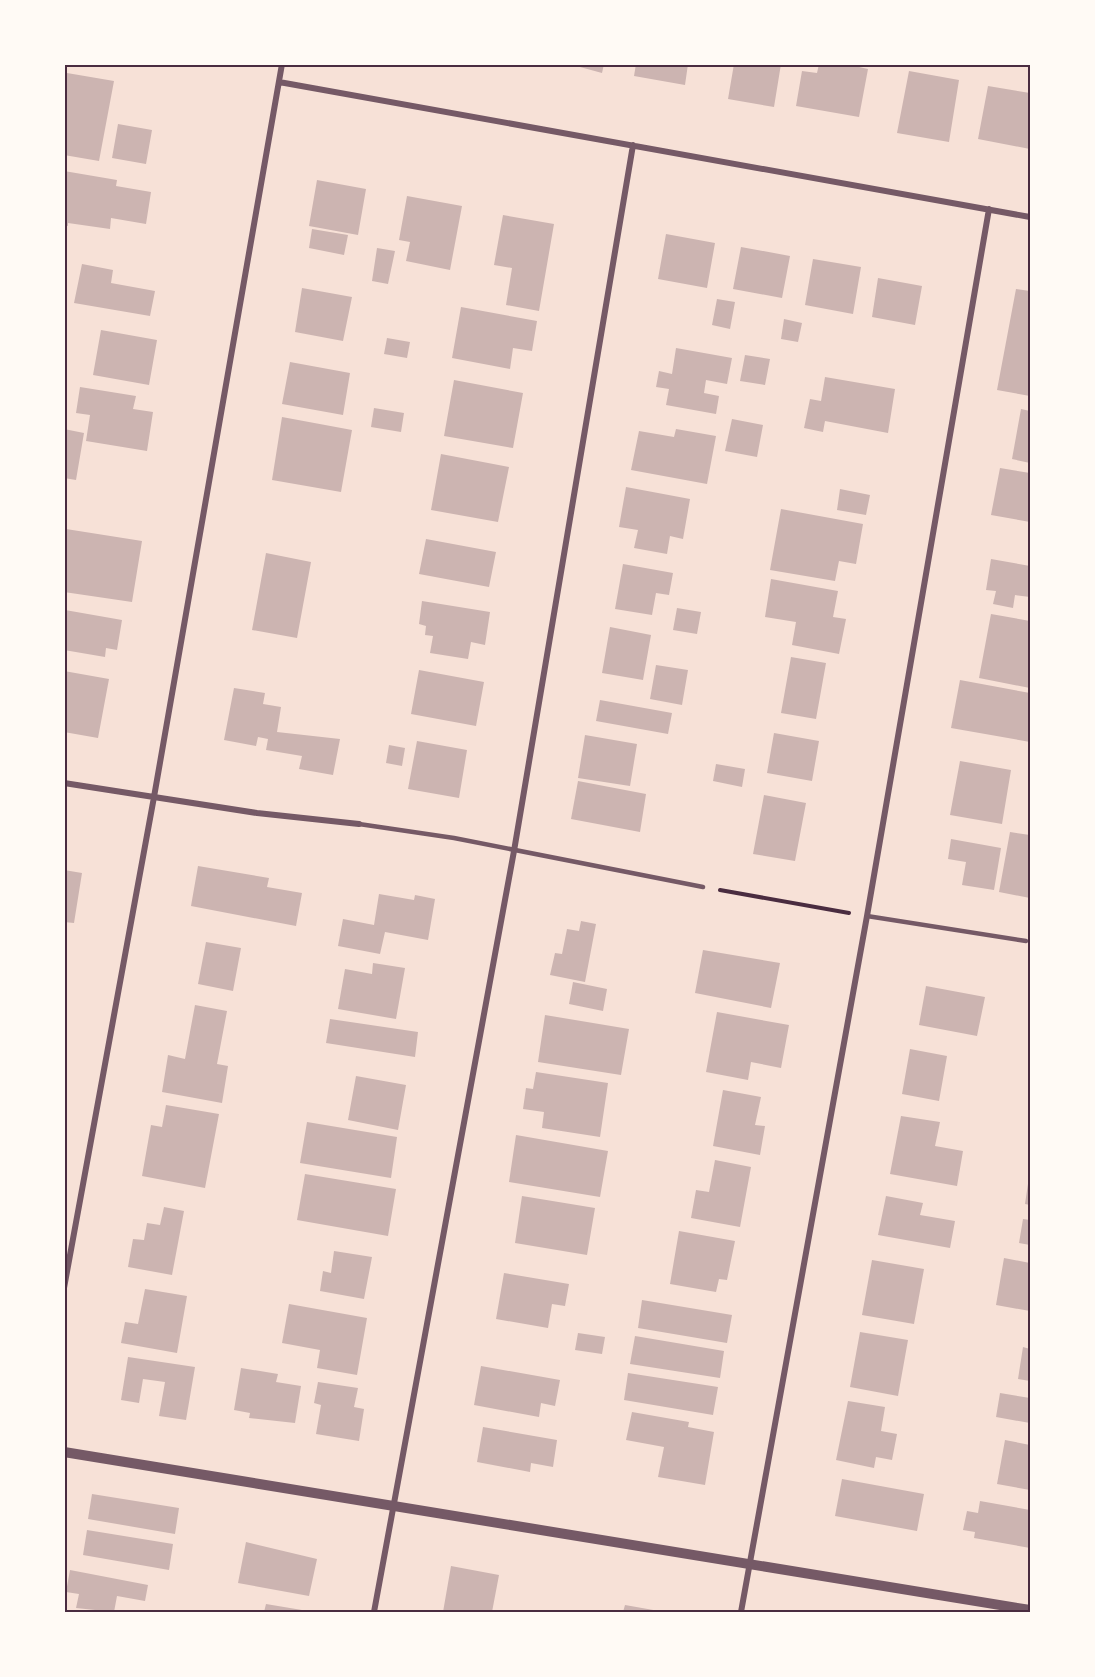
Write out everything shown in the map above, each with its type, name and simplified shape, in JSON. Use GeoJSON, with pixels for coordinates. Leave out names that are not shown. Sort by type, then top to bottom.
{"type":"FeatureCollection","features":[{"type":"Feature","properties":{"kind":"street"},"geometry":{"type":"LineString","coordinates":[[64,1288],[154,797],[282,64]]}},
{"type":"Feature","properties":{"kind":"street"},"geometry":{"type":"LineString","coordinates":[[279,81],[1030,217]]}},
{"type":"Feature","properties":{"kind":"street"},"geometry":{"type":"LineString","coordinates":[[374,1612],[513,851],[633,145]]}},
{"type":"Feature","properties":{"kind":"street"},"geometry":{"type":"LineString","coordinates":[[741,1612],[867,916],[988,209]]}},
{"type":"Feature","properties":{"kind":"street"},"geometry":{"type":"LineString","coordinates":[[64,783],[359,824]]}},
{"type":"Feature","properties":{"kind":"street"},"geometry":{"type":"LineString","coordinates":[[64,1452],[394,1504],[1030,1610]]}},
{"type":"Feature","properties":{"kind":"lane"},"geometry":{"type":"LineString","coordinates":[[359,824],[454,838],[703,887]]}},
{"type":"Feature","properties":{"kind":"lane"},"geometry":{"type":"LineString","coordinates":[[867,916],[1026,941]]}},
{"type":"Feature","properties":{"kind":"path"},"geometry":{"type":"LineString","coordinates":[[703,887],[867,916]]}},
{"type":"Feature","properties":{"kind":"building"},"geometry":{"type":"Polygon","coordinates":[[[569,64],[604,64],[602,73],[569,64]]]}},
{"type":"Feature","properties":{"kind":"building"},"geometry":{"type":"Polygon","coordinates":[[[636,64],[688,64],[685,85],[634,76],[636,64]]]}},
{"type":"Feature","properties":{"kind":"building"},"geometry":{"type":"Polygon","coordinates":[[[734,64],[781,64],[774,107],[728,99],[734,64]]]}},
{"type":"Feature","properties":{"kind":"building"},"geometry":{"type":"Polygon","coordinates":[[[819,64],[846,64],[868,69],[859,117],[796,106],[802,71],[817,73],[819,64]]]}},
{"type":"Feature","properties":{"kind":"building"},"geometry":{"type":"Polygon","coordinates":[[[909,71],[959,80],[949,142],[897,133],[909,71]]]}},
{"type":"Feature","properties":{"kind":"building"},"geometry":{"type":"Polygon","coordinates":[[[67,73],[114,81],[99,161],[64,155],[67,73]]]}},
{"type":"Feature","properties":{"kind":"building"},"geometry":{"type":"Polygon","coordinates":[[[988,86],[1030,93],[1030,149],[978,139],[988,86]]]}},
{"type":"Feature","properties":{"kind":"building"},"geometry":{"type":"Polygon","coordinates":[[[118,124],[152,130],[146,164],[112,158],[118,124]]]}},
{"type":"Feature","properties":{"kind":"building"},"geometry":{"type":"Polygon","coordinates":[[[64,171],[117,180],[116,186],[151,192],[146,224],[111,218],[110,229],[68,223],[68,226],[64,225],[64,171]]]}},
{"type":"Feature","properties":{"kind":"building"},"geometry":{"type":"Polygon","coordinates":[[[317,180],[366,189],[358,235],[309,226],[317,180]]]}},
{"type":"Feature","properties":{"kind":"building"},"geometry":{"type":"Polygon","coordinates":[[[407,196],[462,206],[450,270],[406,261],[410,242],[399,240],[407,196]]]}},
{"type":"Feature","properties":{"kind":"building"},"geometry":{"type":"Polygon","coordinates":[[[503,215],[554,224],[539,311],[506,305],[512,268],[494,265],[503,215]]]}},
{"type":"Feature","properties":{"kind":"building"},"geometry":{"type":"Polygon","coordinates":[[[312,229],[348,235],[344,255],[309,248],[312,229]]]}},
{"type":"Feature","properties":{"kind":"building"},"geometry":{"type":"Polygon","coordinates":[[[666,234],[715,243],[707,288],[658,279],[666,234]]]}},
{"type":"Feature","properties":{"kind":"building"},"geometry":{"type":"Polygon","coordinates":[[[741,247],[790,256],[782,298],[733,289],[741,247]]]}},
{"type":"Feature","properties":{"kind":"building"},"geometry":{"type":"Polygon","coordinates":[[[377,248],[395,251],[388,284],[372,281],[377,248]]]}},
{"type":"Feature","properties":{"kind":"building"},"geometry":{"type":"Polygon","coordinates":[[[813,259],[861,267],[853,314],[805,305],[813,259]]]}},
{"type":"Feature","properties":{"kind":"building"},"geometry":{"type":"Polygon","coordinates":[[[82,264],[113,270],[111,283],[155,291],[150,316],[74,303],[82,264]]]}},
{"type":"Feature","properties":{"kind":"building"},"geometry":{"type":"Polygon","coordinates":[[[878,278],[922,286],[915,325],[872,317],[878,278]]]}},
{"type":"Feature","properties":{"kind":"building"},"geometry":{"type":"Polygon","coordinates":[[[302,288],[352,297],[343,341],[295,332],[302,288]]]}},
{"type":"Feature","properties":{"kind":"building"},"geometry":{"type":"Polygon","coordinates":[[[1016,289],[1030,291],[1030,396],[997,390],[1016,289]]]}},
{"type":"Feature","properties":{"kind":"building"},"geometry":{"type":"Polygon","coordinates":[[[717,299],[735,302],[730,329],[712,325],[717,299]]]}},
{"type":"Feature","properties":{"kind":"building"},"geometry":{"type":"Polygon","coordinates":[[[461,307],[537,321],[532,351],[513,348],[510,369],[452,358],[461,307]]]}},
{"type":"Feature","properties":{"kind":"building"},"geometry":{"type":"Polygon","coordinates":[[[784,319],[802,323],[798,342],[781,339],[784,319]]]}},
{"type":"Feature","properties":{"kind":"building"},"geometry":{"type":"Polygon","coordinates":[[[101,330],[157,340],[149,385],[93,375],[101,330]]]}},
{"type":"Feature","properties":{"kind":"building"},"geometry":{"type":"Polygon","coordinates":[[[387,338],[410,342],[407,358],[384,354],[387,338]]]}},
{"type":"Feature","properties":{"kind":"building"},"geometry":{"type":"Polygon","coordinates":[[[676,348],[732,358],[727,384],[706,380],[704,393],[719,396],[716,414],[666,405],[669,389],[656,387],[659,371],[672,374],[676,348]]]}},
{"type":"Feature","properties":{"kind":"building"},"geometry":{"type":"Polygon","coordinates":[[[745,355],[770,359],[765,385],[740,381],[745,355]]]}},
{"type":"Feature","properties":{"kind":"building"},"geometry":{"type":"Polygon","coordinates":[[[290,362],[350,373],[343,415],[282,404],[290,362]]]}},
{"type":"Feature","properties":{"kind":"building"},"geometry":{"type":"Polygon","coordinates":[[[825,377],[895,389],[888,433],[825,421],[823,432],[804,428],[810,399],[821,401],[825,377]]]}},
{"type":"Feature","properties":{"kind":"building"},"geometry":{"type":"Polygon","coordinates":[[[454,380],[523,393],[513,448],[444,436],[454,380]]]}},
{"type":"Feature","properties":{"kind":"building"},"geometry":{"type":"Polygon","coordinates":[[[80,387],[136,396],[133,409],[153,412],[147,451],[86,441],[90,415],[76,413],[80,387]]]}},
{"type":"Feature","properties":{"kind":"building"},"geometry":{"type":"Polygon","coordinates":[[[374,408],[404,413],[401,432],[371,427],[374,408]]]}},
{"type":"Feature","properties":{"kind":"building"},"geometry":{"type":"Polygon","coordinates":[[[1021,409],[1030,411],[1030,463],[1012,459],[1021,409]]]}},
{"type":"Feature","properties":{"kind":"building"},"geometry":{"type":"Polygon","coordinates":[[[282,417],[352,430],[341,492],[272,480],[282,417]]]}},
{"type":"Feature","properties":{"kind":"building"},"geometry":{"type":"Polygon","coordinates":[[[732,419],[763,425],[757,457],[725,451],[732,419]]]}},
{"type":"Feature","properties":{"kind":"building"},"geometry":{"type":"Polygon","coordinates":[[[64,429],[84,433],[76,480],[64,478],[64,429]]]}},
{"type":"Feature","properties":{"kind":"building"},"geometry":{"type":"Polygon","coordinates":[[[676,429],[716,436],[707,484],[631,470],[639,431],[674,437],[676,429]]]}},
{"type":"Feature","properties":{"kind":"building"},"geometry":{"type":"Polygon","coordinates":[[[441,454],[509,467],[498,522],[431,510],[441,454]]]}},
{"type":"Feature","properties":{"kind":"building"},"geometry":{"type":"Polygon","coordinates":[[[1000,468],[1030,473],[1030,522],[991,515],[1000,468]]]}},
{"type":"Feature","properties":{"kind":"building"},"geometry":{"type":"Polygon","coordinates":[[[626,487],[690,499],[683,539],[670,536],[667,554],[634,548],[638,530],[619,527],[626,487]]]}},
{"type":"Feature","properties":{"kind":"building"},"geometry":{"type":"Polygon","coordinates":[[[840,489],[870,495],[866,515],[837,510],[840,489]]]}},
{"type":"Feature","properties":{"kind":"building"},"geometry":{"type":"Polygon","coordinates":[[[781,509],[863,524],[856,564],[839,561],[835,581],[770,570],[781,509]]]}},
{"type":"Feature","properties":{"kind":"building"},"geometry":{"type":"Polygon","coordinates":[[[66,529],[142,541],[132,602],[64,592],[66,529]]]}},
{"type":"Feature","properties":{"kind":"building"},"geometry":{"type":"Polygon","coordinates":[[[426,539],[496,552],[489,587],[419,574],[426,539]]]}},
{"type":"Feature","properties":{"kind":"building"},"geometry":{"type":"Polygon","coordinates":[[[266,553],[311,562],[297,638],[252,630],[266,553]]]}},
{"type":"Feature","properties":{"kind":"building"},"geometry":{"type":"Polygon","coordinates":[[[991,559],[1030,566],[1030,597],[1015,595],[1013,608],[993,604],[996,591],[986,590],[991,559]]]}},
{"type":"Feature","properties":{"kind":"building"},"geometry":{"type":"Polygon","coordinates":[[[623,564],[673,573],[669,595],[656,593],[652,615],[615,609],[623,564]]]}},
{"type":"Feature","properties":{"kind":"building"},"geometry":{"type":"Polygon","coordinates":[[[771,579],[838,591],[833,617],[846,619],[839,654],[792,645],[796,622],[765,617],[771,579]]]}},
{"type":"Feature","properties":{"kind":"building"},"geometry":{"type":"Polygon","coordinates":[[[422,601],[490,612],[485,645],[471,642],[468,659],[430,653],[433,636],[425,635],[426,626],[419,624],[422,601]]]}},
{"type":"Feature","properties":{"kind":"building"},"geometry":{"type":"Polygon","coordinates":[[[677,608],[701,612],[697,634],[673,630],[677,608]]]}},
{"type":"Feature","properties":{"kind":"building"},"geometry":{"type":"Polygon","coordinates":[[[65,610],[122,620],[117,650],[106,648],[105,657],[64,650],[65,610]]]}},
{"type":"Feature","properties":{"kind":"building"},"geometry":{"type":"Polygon","coordinates":[[[991,614],[1030,621],[1030,688],[979,678],[991,614]]]}},
{"type":"Feature","properties":{"kind":"building"},"geometry":{"type":"Polygon","coordinates":[[[610,627],[651,635],[643,680],[602,673],[610,627]]]}},
{"type":"Feature","properties":{"kind":"building"},"geometry":{"type":"Polygon","coordinates":[[[791,657],[826,663],[816,719],[781,713],[791,657]]]}},
{"type":"Feature","properties":{"kind":"building"},"geometry":{"type":"Polygon","coordinates":[[[656,665],[688,670],[682,705],[650,699],[656,665]]]}},
{"type":"Feature","properties":{"kind":"building"},"geometry":{"type":"Polygon","coordinates":[[[419,670],[484,682],[476,726],[411,714],[419,670]]]}},
{"type":"Feature","properties":{"kind":"building"},"geometry":{"type":"Polygon","coordinates":[[[64,671],[109,679],[98,738],[64,732],[64,671]]]}},
{"type":"Feature","properties":{"kind":"building"},"geometry":{"type":"Polygon","coordinates":[[[960,680],[1030,693],[1030,742],[951,728],[960,680]]]}},
{"type":"Feature","properties":{"kind":"building"},"geometry":{"type":"Polygon","coordinates":[[[234,688],[265,693],[263,704],[281,707],[277,732],[340,739],[333,775],[299,769],[302,756],[266,750],[268,739],[258,737],[256,746],[224,740],[234,688]]]}},
{"type":"Feature","properties":{"kind":"building"},"geometry":{"type":"Polygon","coordinates":[[[600,700],[672,713],[668,734],[596,721],[600,700]]]}},
{"type":"Feature","properties":{"kind":"building"},"geometry":{"type":"Polygon","coordinates":[[[774,733],[819,741],[812,781],[767,773],[774,733]]]}},
{"type":"Feature","properties":{"kind":"building"},"geometry":{"type":"Polygon","coordinates":[[[585,735],[637,744],[630,786],[578,778],[585,735]]]}},
{"type":"Feature","properties":{"kind":"building"},"geometry":{"type":"Polygon","coordinates":[[[417,741],[467,750],[459,798],[408,789],[417,741]]]}},
{"type":"Feature","properties":{"kind":"building"},"geometry":{"type":"Polygon","coordinates":[[[389,745],[405,748],[402,766],[386,763],[389,745]]]}},
{"type":"Feature","properties":{"kind":"building"},"geometry":{"type":"Polygon","coordinates":[[[960,761],[1011,770],[1002,824],[950,815],[960,761]]]}},
{"type":"Feature","properties":{"kind":"building"},"geometry":{"type":"Polygon","coordinates":[[[716,764],[745,769],[742,787],[713,781],[716,764]]]}},
{"type":"Feature","properties":{"kind":"building"},"geometry":{"type":"Polygon","coordinates":[[[578,781],[646,794],[640,832],[571,819],[578,781]]]}},
{"type":"Feature","properties":{"kind":"building"},"geometry":{"type":"Polygon","coordinates":[[[764,795],[806,803],[795,861],[753,854],[764,795]]]}},
{"type":"Feature","properties":{"kind":"building"},"geometry":{"type":"Polygon","coordinates":[[[1010,832],[1030,835],[1030,898],[999,892],[1010,832]]]}},
{"type":"Feature","properties":{"kind":"building"},"geometry":{"type":"Polygon","coordinates":[[[951,839],[1001,848],[994,890],[962,885],[966,862],[948,859],[951,839]]]}},
{"type":"Feature","properties":{"kind":"building"},"geometry":{"type":"Polygon","coordinates":[[[198,866],[269,878],[267,887],[302,893],[296,926],[191,906],[198,866]]]}},
{"type":"Feature","properties":{"kind":"building"},"geometry":{"type":"Polygon","coordinates":[[[64,870],[82,873],[74,923],[64,922],[64,870]]]}},
{"type":"Feature","properties":{"kind":"building"},"geometry":{"type":"Polygon","coordinates":[[[379,894],[414,900],[415,895],[435,899],[428,940],[385,932],[380,954],[338,946],[343,919],[374,925],[379,894]]]}},
{"type":"Feature","properties":{"kind":"building"},"geometry":{"type":"Polygon","coordinates":[[[581,921],[596,924],[585,982],[550,975],[555,953],[562,954],[567,929],[579,931],[581,921]]]}},
{"type":"Feature","properties":{"kind":"building"},"geometry":{"type":"Polygon","coordinates":[[[206,942],[241,948],[233,991],[198,984],[206,942]]]}},
{"type":"Feature","properties":{"kind":"building"},"geometry":{"type":"Polygon","coordinates":[[[703,950],[780,963],[771,1008],[695,993],[703,950]]]}},
{"type":"Feature","properties":{"kind":"building"},"geometry":{"type":"Polygon","coordinates":[[[373,963],[405,968],[396,1019],[338,1009],[345,969],[372,974],[373,963]]]}},
{"type":"Feature","properties":{"kind":"building"},"geometry":{"type":"Polygon","coordinates":[[[573,982],[607,989],[603,1011],[569,1004],[573,982]]]}},
{"type":"Feature","properties":{"kind":"building"},"geometry":{"type":"Polygon","coordinates":[[[926,986],[985,997],[977,1036],[919,1025],[926,986]]]}},
{"type":"Feature","properties":{"kind":"building"},"geometry":{"type":"Polygon","coordinates":[[[195,1005],[227,1011],[217,1064],[228,1066],[222,1103],[162,1092],[168,1055],[185,1059],[195,1005]]]}},
{"type":"Feature","properties":{"kind":"building"},"geometry":{"type":"Polygon","coordinates":[[[717,1012],[789,1025],[781,1068],[751,1062],[748,1080],[706,1072],[717,1012]]]}},
{"type":"Feature","properties":{"kind":"building"},"geometry":{"type":"Polygon","coordinates":[[[545,1015],[629,1029],[621,1075],[538,1062],[545,1015]]]}},
{"type":"Feature","properties":{"kind":"building"},"geometry":{"type":"Polygon","coordinates":[[[330,1019],[418,1032],[415,1057],[326,1043],[330,1019]]]}},
{"type":"Feature","properties":{"kind":"building"},"geometry":{"type":"Polygon","coordinates":[[[910,1049],[947,1056],[939,1101],[902,1094],[910,1049]]]}},
{"type":"Feature","properties":{"kind":"building"},"geometry":{"type":"Polygon","coordinates":[[[536,1072],[608,1083],[600,1137],[542,1128],[544,1112],[523,1109],[526,1088],[533,1089],[536,1072]]]}},
{"type":"Feature","properties":{"kind":"building"},"geometry":{"type":"Polygon","coordinates":[[[356,1076],[406,1085],[398,1130],[348,1120],[356,1076]]]}},
{"type":"Feature","properties":{"kind":"building"},"geometry":{"type":"Polygon","coordinates":[[[723,1090],[761,1097],[755,1125],[765,1126],[760,1155],[713,1146],[723,1090]]]}},
{"type":"Feature","properties":{"kind":"building"},"geometry":{"type":"Polygon","coordinates":[[[166,1105],[219,1114],[205,1188],[142,1176],[151,1125],[162,1127],[166,1105]]]}},
{"type":"Feature","properties":{"kind":"building"},"geometry":{"type":"Polygon","coordinates":[[[901,1116],[940,1122],[935,1146],[963,1151],[957,1186],[890,1174],[901,1116]]]}},
{"type":"Feature","properties":{"kind":"building"},"geometry":{"type":"Polygon","coordinates":[[[307,1122],[397,1137],[391,1178],[300,1163],[307,1122]]]}},
{"type":"Feature","properties":{"kind":"building"},"geometry":{"type":"Polygon","coordinates":[[[516,1135],[608,1151],[600,1197],[509,1182],[516,1135]]]}},
{"type":"Feature","properties":{"kind":"building"},"geometry":{"type":"Polygon","coordinates":[[[715,1160],[751,1167],[740,1227],[691,1218],[696,1190],[709,1192],[715,1160]]]}},
{"type":"Feature","properties":{"kind":"building"},"geometry":{"type":"Polygon","coordinates":[[[305,1174],[396,1189],[388,1236],[297,1220],[305,1174]]]}},
{"type":"Feature","properties":{"kind":"building"},"geometry":{"type":"Polygon","coordinates":[[[1030,1177],[1030,1205],[1025,1204],[1030,1177]]]}},
{"type":"Feature","properties":{"kind":"building"},"geometry":{"type":"Polygon","coordinates":[[[522,1196],[595,1208],[587,1255],[515,1243],[522,1196]]]}},
{"type":"Feature","properties":{"kind":"building"},"geometry":{"type":"Polygon","coordinates":[[[886,1196],[923,1203],[920,1215],[955,1221],[950,1248],[878,1235],[886,1196]]]}},
{"type":"Feature","properties":{"kind":"building"},"geometry":{"type":"Polygon","coordinates":[[[164,1207],[184,1211],[172,1275],[128,1267],[133,1239],[144,1240],[147,1223],[160,1225],[164,1207]]]}},
{"type":"Feature","properties":{"kind":"building"},"geometry":{"type":"Polygon","coordinates":[[[1023,1219],[1030,1220],[1030,1245],[1019,1243],[1023,1219]]]}},
{"type":"Feature","properties":{"kind":"building"},"geometry":{"type":"Polygon","coordinates":[[[679,1231],[735,1241],[727,1280],[719,1279],[716,1292],[670,1284],[679,1231]]]}},
{"type":"Feature","properties":{"kind":"building"},"geometry":{"type":"Polygon","coordinates":[[[334,1251],[372,1257],[364,1299],[320,1291],[323,1271],[331,1273],[334,1251]]]}},
{"type":"Feature","properties":{"kind":"building"},"geometry":{"type":"Polygon","coordinates":[[[1004,1258],[1030,1263],[1030,1311],[996,1305],[1004,1258]]]}},
{"type":"Feature","properties":{"kind":"building"},"geometry":{"type":"Polygon","coordinates":[[[872,1260],[924,1269],[914,1324],[862,1315],[872,1260]]]}},
{"type":"Feature","properties":{"kind":"building"},"geometry":{"type":"Polygon","coordinates":[[[504,1273],[569,1284],[565,1306],[552,1304],[548,1328],[496,1319],[504,1273]]]}},
{"type":"Feature","properties":{"kind":"building"},"geometry":{"type":"Polygon","coordinates":[[[145,1289],[187,1296],[177,1353],[121,1343],[125,1322],[138,1324],[145,1289]]]}},
{"type":"Feature","properties":{"kind":"building"},"geometry":{"type":"Polygon","coordinates":[[[642,1300],[732,1315],[727,1343],[638,1328],[642,1300]]]}},
{"type":"Feature","properties":{"kind":"building"},"geometry":{"type":"Polygon","coordinates":[[[289,1304],[367,1318],[357,1375],[317,1368],[320,1350],[282,1343],[289,1304]]]}},
{"type":"Feature","properties":{"kind":"building"},"geometry":{"type":"Polygon","coordinates":[[[860,1332],[908,1340],[898,1396],[850,1387],[860,1332]]]}},
{"type":"Feature","properties":{"kind":"building"},"geometry":{"type":"Polygon","coordinates":[[[578,1333],[605,1337],[602,1354],[575,1350],[578,1333]]]}},
{"type":"Feature","properties":{"kind":"building"},"geometry":{"type":"Polygon","coordinates":[[[635,1336],[724,1351],[720,1378],[630,1364],[635,1336]]]}},
{"type":"Feature","properties":{"kind":"building"},"geometry":{"type":"Polygon","coordinates":[[[1023,1347],[1030,1349],[1030,1381],[1018,1379],[1023,1347]]]}},
{"type":"Feature","properties":{"kind":"building"},"geometry":{"type":"Polygon","coordinates":[[[128,1357],[195,1367],[186,1420],[159,1416],[165,1382],[143,1379],[139,1403],[121,1400],[128,1357]]]}},
{"type":"Feature","properties":{"kind":"building"},"geometry":{"type":"Polygon","coordinates":[[[481,1366],[560,1380],[555,1406],[541,1403],[539,1417],[474,1405],[481,1366]]]}},
{"type":"Feature","properties":{"kind":"building"},"geometry":{"type":"Polygon","coordinates":[[[241,1368],[278,1374],[276,1382],[301,1386],[295,1423],[249,1418],[250,1413],[234,1410],[241,1368]]]}},
{"type":"Feature","properties":{"kind":"building"},"geometry":{"type":"Polygon","coordinates":[[[628,1373],[718,1387],[713,1415],[624,1400],[628,1373]]]}},
{"type":"Feature","properties":{"kind":"building"},"geometry":{"type":"Polygon","coordinates":[[[318,1382],[358,1388],[354,1407],[364,1409],[359,1441],[316,1434],[321,1405],[314,1403],[318,1382]]]}},
{"type":"Feature","properties":{"kind":"building"},"geometry":{"type":"Polygon","coordinates":[[[1000,1393],[1030,1398],[1030,1423],[996,1417],[1000,1393]]]}},
{"type":"Feature","properties":{"kind":"building"},"geometry":{"type":"Polygon","coordinates":[[[848,1401],[885,1407],[881,1431],[897,1434],[892,1460],[876,1457],[874,1468],[836,1460],[848,1401]]]}},
{"type":"Feature","properties":{"kind":"building"},"geometry":{"type":"Polygon","coordinates":[[[632,1412],[689,1422],[688,1427],[714,1432],[705,1485],[658,1477],[664,1447],[626,1440],[632,1412]]]}},
{"type":"Feature","properties":{"kind":"building"},"geometry":{"type":"Polygon","coordinates":[[[483,1427],[557,1440],[553,1467],[531,1463],[530,1472],[477,1462],[483,1427]]]}},
{"type":"Feature","properties":{"kind":"building"},"geometry":{"type":"Polygon","coordinates":[[[1005,1440],[1030,1445],[1030,1490],[997,1484],[1005,1440]]]}},
{"type":"Feature","properties":{"kind":"building"},"geometry":{"type":"Polygon","coordinates":[[[842,1479],[924,1494],[917,1531],[835,1516],[842,1479]]]}},
{"type":"Feature","properties":{"kind":"building"},"geometry":{"type":"Polygon","coordinates":[[[92,1494],[179,1508],[175,1534],[88,1519],[92,1494]]]}},
{"type":"Feature","properties":{"kind":"building"},"geometry":{"type":"Polygon","coordinates":[[[980,1501],[1030,1510],[1030,1548],[974,1538],[975,1532],[963,1530],[967,1511],[978,1513],[980,1501]]]}},
{"type":"Feature","properties":{"kind":"building"},"geometry":{"type":"Polygon","coordinates":[[[87,1530],[173,1544],[169,1570],[83,1555],[87,1530]]]}},
{"type":"Feature","properties":{"kind":"building"},"geometry":{"type":"Polygon","coordinates":[[[246,1542],[317,1559],[309,1596],[238,1583],[246,1542]]]}},
{"type":"Feature","properties":{"kind":"building"},"geometry":{"type":"Polygon","coordinates":[[[451,1566],[499,1575],[492,1612],[443,1612],[451,1566]]]}},
{"type":"Feature","properties":{"kind":"building"},"geometry":{"type":"Polygon","coordinates":[[[70,1570],[148,1585],[145,1601],[117,1596],[114,1612],[76,1608],[79,1594],[66,1592],[70,1570]]]}},
{"type":"Feature","properties":{"kind":"building"},"geometry":{"type":"Polygon","coordinates":[[[266,1604],[308,1611],[308,1612],[264,1612],[266,1604]]]}},
{"type":"Feature","properties":{"kind":"building"},"geometry":{"type":"Polygon","coordinates":[[[625,1605],[659,1611],[659,1612],[623,1612],[625,1605]]]}}]}
